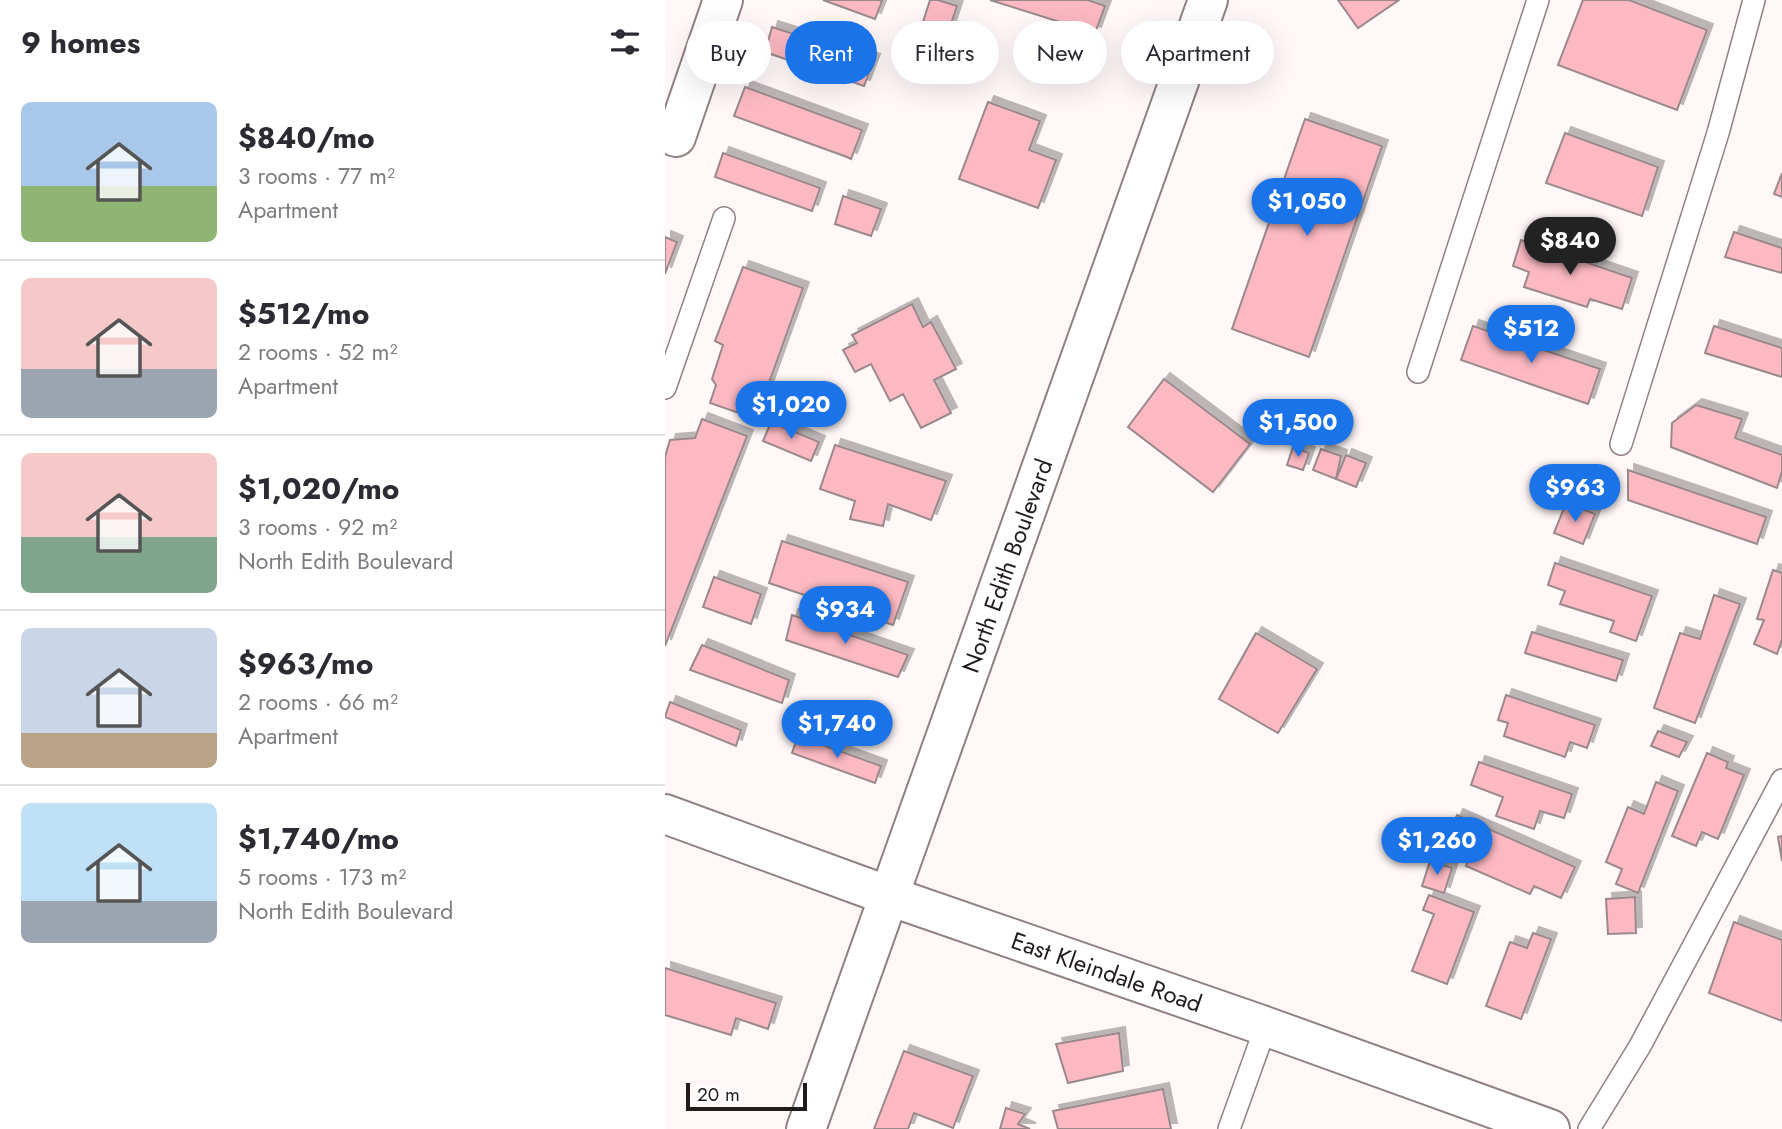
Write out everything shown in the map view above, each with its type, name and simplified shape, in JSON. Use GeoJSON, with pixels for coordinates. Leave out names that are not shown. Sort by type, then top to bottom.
{"type":"FeatureCollection","features":[{"type":"Feature","properties":{"kind":"street"},"geometry":{"type":"LineString","coordinates":[[676,137],[723,0]]}},
{"type":"Feature","properties":{"kind":"street","name":"North Edith Boulevard"},"geometry":{"type":"LineString","coordinates":[[806,1129],[1208,0]]}},
{"type":"Feature","properties":{"kind":"street","name":"East Kleindale Road"},"geometry":{"type":"LineString","coordinates":[[665,814],[889,896],[1266,1026],[1511,1122],[1550,1129]]}},
{"type":"Feature","properties":{"kind":"lane"},"geometry":{"type":"LineString","coordinates":[[1418,372],[1538,0]]}},
{"type":"Feature","properties":{"kind":"lane"},"geometry":{"type":"LineString","coordinates":[[1621,444],[1718,133],[1754,0]]}},
{"type":"Feature","properties":{"kind":"lane"},"geometry":{"type":"LineString","coordinates":[[665,388],[724,218]]}},
{"type":"Feature","properties":{"kind":"lane"},"geometry":{"type":"LineString","coordinates":[[1589,1129],[1640,1046],[1782,780]]}},
{"type":"Feature","properties":{"kind":"lane"},"geometry":{"type":"LineString","coordinates":[[1229,1129],[1266,1026]]}},
{"type":"Feature","properties":{"kind":"building"},"geometry":{"type":"Polygon","coordinates":[[[823,0],[879,0],[882,1],[875,19],[823,0]]]}},
{"type":"Feature","properties":{"kind":"building"},"geometry":{"type":"Polygon","coordinates":[[[930,0],[957,6],[952,21],[923,21],[930,0]]]}},
{"type":"Feature","properties":{"kind":"building"},"geometry":{"type":"Polygon","coordinates":[[[990,0],[1088,0],[1105,6],[1099,21],[1057,21],[990,0]]]}},
{"type":"Feature","properties":{"kind":"building"},"geometry":{"type":"Polygon","coordinates":[[[1338,0],[1399,0],[1358,28],[1338,0]]]}},
{"type":"Feature","properties":{"kind":"building"},"geometry":{"type":"Polygon","coordinates":[[[1583,0],[1629,0],[1707,30],[1677,110],[1558,65],[1583,0]]]}},
{"type":"Feature","properties":{"kind":"building"},"geometry":{"type":"Polygon","coordinates":[[[772,27],[785,31],[785,59],[771,54],[772,27]]]}},
{"type":"Feature","properties":{"kind":"building"},"geometry":{"type":"Polygon","coordinates":[[[745,87],[862,130],[851,159],[734,116],[745,87]]]}},
{"type":"Feature","properties":{"kind":"building"},"geometry":{"type":"Polygon","coordinates":[[[988,102],[1040,121],[1029,150],[1056,160],[1038,208],[959,179],[988,102]]]}},
{"type":"Feature","properties":{"kind":"building"},"geometry":{"type":"Polygon","coordinates":[[[1305,119],[1382,146],[1309,357],[1232,329],[1305,119]]]}},
{"type":"Feature","properties":{"kind":"building"},"geometry":{"type":"Polygon","coordinates":[[[1565,133],[1658,167],[1642,216],[1546,183],[1565,133]]]}},
{"type":"Feature","properties":{"kind":"building"},"geometry":{"type":"Polygon","coordinates":[[[723,153],[820,188],[812,211],[715,177],[723,153]]]}},
{"type":"Feature","properties":{"kind":"building"},"geometry":{"type":"Polygon","coordinates":[[[1782,173],[1782,197],[1774,194],[1782,173]]]}},
{"type":"Feature","properties":{"kind":"building"},"geometry":{"type":"Polygon","coordinates":[[[843,196],[881,209],[871,236],[835,224],[843,196]]]}},
{"type":"Feature","properties":{"kind":"building"},"geometry":{"type":"Polygon","coordinates":[[[1734,232],[1782,248],[1782,273],[1725,257],[1734,232]]]}},
{"type":"Feature","properties":{"kind":"building"},"geometry":{"type":"Polygon","coordinates":[[[665,237],[677,242],[665,274],[665,237]]]}},
{"type":"Feature","properties":{"kind":"building"},"geometry":{"type":"Polygon","coordinates":[[[1521,240],[1632,278],[1622,309],[1590,299],[1587,307],[1524,287],[1529,272],[1513,266],[1521,240]]]}},
{"type":"Feature","properties":{"kind":"building"},"geometry":{"type":"Polygon","coordinates":[[[743,267],[803,288],[756,419],[710,403],[716,385],[712,379],[723,345],[715,341],[743,267]]]}},
{"type":"Feature","properties":{"kind":"building"},"geometry":{"type":"Polygon","coordinates":[[[912,304],[923,327],[931,322],[956,369],[934,380],[951,413],[921,428],[903,394],[890,401],[871,364],[855,372],[843,350],[857,343],[852,335],[912,304]]]}},
{"type":"Feature","properties":{"kind":"building"},"geometry":{"type":"Polygon","coordinates":[[[1473,326],[1600,369],[1588,404],[1461,360],[1473,326]]]}},
{"type":"Feature","properties":{"kind":"building"},"geometry":{"type":"Polygon","coordinates":[[[1714,326],[1782,348],[1782,377],[1705,353],[1714,326]]]}},
{"type":"Feature","properties":{"kind":"building"},"geometry":{"type":"Polygon","coordinates":[[[1164,379],[1250,444],[1213,492],[1128,427],[1164,379]]]}},
{"type":"Feature","properties":{"kind":"building"},"geometry":{"type":"Polygon","coordinates":[[[1696,405],[1742,419],[1735,438],[1782,455],[1782,471],[1777,488],[1671,447],[1672,423],[1696,405]]]}},
{"type":"Feature","properties":{"kind":"building"},"geometry":{"type":"Polygon","coordinates":[[[702,419],[747,436],[665,646],[665,457],[670,440],[695,438],[702,419]]]}},
{"type":"Feature","properties":{"kind":"building"},"geometry":{"type":"Polygon","coordinates":[[[771,422],[819,442],[811,461],[763,441],[771,422]]]}},
{"type":"Feature","properties":{"kind":"building"},"geometry":{"type":"Polygon","coordinates":[[[835,445],[946,481],[931,520],[888,504],[883,526],[850,519],[855,501],[820,489],[835,445]]]}},
{"type":"Feature","properties":{"kind":"building"},"geometry":{"type":"Polygon","coordinates":[[[1293,447],[1309,453],[1303,470],[1287,465],[1293,447]]]}},
{"type":"Feature","properties":{"kind":"building"},"geometry":{"type":"Polygon","coordinates":[[[1321,449],[1341,456],[1336,479],[1313,470],[1321,449]]]}},
{"type":"Feature","properties":{"kind":"building"},"geometry":{"type":"Polygon","coordinates":[[[1346,455],[1366,463],[1356,487],[1336,479],[1346,455]]]}},
{"type":"Feature","properties":{"kind":"building"},"geometry":{"type":"Polygon","coordinates":[[[1628,470],[1766,517],[1757,544],[1628,500],[1628,470]]]}},
{"type":"Feature","properties":{"kind":"building"},"geometry":{"type":"Polygon","coordinates":[[[1566,503],[1595,514],[1583,544],[1554,533],[1566,503]]]}},
{"type":"Feature","properties":{"kind":"building"},"geometry":{"type":"Polygon","coordinates":[[[782,541],[908,582],[893,625],[769,583],[782,541]]]}},
{"type":"Feature","properties":{"kind":"building"},"geometry":{"type":"Polygon","coordinates":[[[1555,563],[1652,596],[1636,641],[1610,632],[1614,621],[1560,604],[1565,591],[1548,585],[1555,563]]]}},
{"type":"Feature","properties":{"kind":"building"},"geometry":{"type":"Polygon","coordinates":[[[1773,570],[1782,573],[1782,639],[1777,654],[1754,644],[1764,620],[1757,619],[1773,570]]]}},
{"type":"Feature","properties":{"kind":"building"},"geometry":{"type":"Polygon","coordinates":[[[714,577],[761,594],[751,624],[703,607],[714,577]]]}},
{"type":"Feature","properties":{"kind":"building"},"geometry":{"type":"Polygon","coordinates":[[[1714,595],[1740,604],[1695,723],[1654,708],[1680,633],[1700,639],[1714,595]]]}},
{"type":"Feature","properties":{"kind":"building"},"geometry":{"type":"Polygon","coordinates":[[[792,615],[908,655],[898,677],[786,640],[792,615]]]}},
{"type":"Feature","properties":{"kind":"building"},"geometry":{"type":"Polygon","coordinates":[[[1532,632],[1623,660],[1616,681],[1525,653],[1532,632]]]}},
{"type":"Feature","properties":{"kind":"building"},"geometry":{"type":"Polygon","coordinates":[[[1256,633],[1317,669],[1278,733],[1219,699],[1256,633]]]}},
{"type":"Feature","properties":{"kind":"building"},"geometry":{"type":"Polygon","coordinates":[[[702,645],[789,680],[782,703],[690,670],[702,645]]]}},
{"type":"Feature","properties":{"kind":"building"},"geometry":{"type":"Polygon","coordinates":[[[1506,695],[1595,725],[1587,748],[1570,742],[1565,757],[1504,736],[1508,723],[1498,720],[1506,695]]]}},
{"type":"Feature","properties":{"kind":"building"},"geometry":{"type":"Polygon","coordinates":[[[670,702],[741,730],[736,746],[665,717],[670,702]]]}},
{"type":"Feature","properties":{"kind":"building"},"geometry":{"type":"Polygon","coordinates":[[[1658,731],[1687,742],[1679,757],[1651,746],[1658,731]]]}},
{"type":"Feature","properties":{"kind":"building"},"geometry":{"type":"Polygon","coordinates":[[[798,736],[881,766],[875,783],[792,753],[798,736]]]}},
{"type":"Feature","properties":{"kind":"building"},"geometry":{"type":"Polygon","coordinates":[[[1707,753],[1728,762],[1726,768],[1744,775],[1718,839],[1702,832],[1696,846],[1672,836],[1707,753]]]}},
{"type":"Feature","properties":{"kind":"building"},"geometry":{"type":"Polygon","coordinates":[[[1479,762],[1572,794],[1564,818],[1540,811],[1534,829],[1496,816],[1503,797],[1471,785],[1479,762]]]}},
{"type":"Feature","properties":{"kind":"building"},"geometry":{"type":"Polygon","coordinates":[[[1656,782],[1678,791],[1638,893],[1616,884],[1622,869],[1606,862],[1628,807],[1644,814],[1656,782]]]}},
{"type":"Feature","properties":{"kind":"building"},"geometry":{"type":"Polygon","coordinates":[[[1457,815],[1575,867],[1561,898],[1534,886],[1530,894],[1466,866],[1470,856],[1444,844],[1457,815]]]}},
{"type":"Feature","properties":{"kind":"building"},"geometry":{"type":"Polygon","coordinates":[[[1782,836],[1782,861],[1778,837],[1782,836]]]}},
{"type":"Feature","properties":{"kind":"building"},"geometry":{"type":"Polygon","coordinates":[[[1430,861],[1452,868],[1444,893],[1422,886],[1430,861]]]}},
{"type":"Feature","properties":{"kind":"building"},"geometry":{"type":"Polygon","coordinates":[[[1429,895],[1474,912],[1447,984],[1412,971],[1434,914],[1423,910],[1429,895]]]}},
{"type":"Feature","properties":{"kind":"building"},"geometry":{"type":"Polygon","coordinates":[[[1635,897],[1636,933],[1608,934],[1606,899],[1635,897]]]}},
{"type":"Feature","properties":{"kind":"building"},"geometry":{"type":"Polygon","coordinates":[[[1734,922],[1782,940],[1782,1021],[1709,993],[1734,922]]]}},
{"type":"Feature","properties":{"kind":"building"},"geometry":{"type":"Polygon","coordinates":[[[1533,933],[1551,939],[1521,1019],[1486,1006],[1510,942],[1527,948],[1533,933]]]}},
{"type":"Feature","properties":{"kind":"building"},"geometry":{"type":"Polygon","coordinates":[[[665,968],[776,1003],[768,1029],[736,1018],[731,1035],[665,1015],[665,968]]]}},
{"type":"Feature","properties":{"kind":"building"},"geometry":{"type":"Polygon","coordinates":[[[1119,1033],[1123,1071],[1068,1083],[1056,1044],[1119,1033]]]}},
{"type":"Feature","properties":{"kind":"building"},"geometry":{"type":"Polygon","coordinates":[[[904,1051],[973,1076],[953,1128],[914,1113],[908,1129],[874,1129],[904,1051]]]}},
{"type":"Feature","properties":{"kind":"building"},"geometry":{"type":"Polygon","coordinates":[[[1163,1089],[1171,1129],[1058,1129],[1053,1111],[1163,1089]]]}},
{"type":"Feature","properties":{"kind":"building"},"geometry":{"type":"Polygon","coordinates":[[[1006,1108],[1025,1114],[1018,1124],[1030,1129],[1000,1129],[1006,1108]]]}}]}
